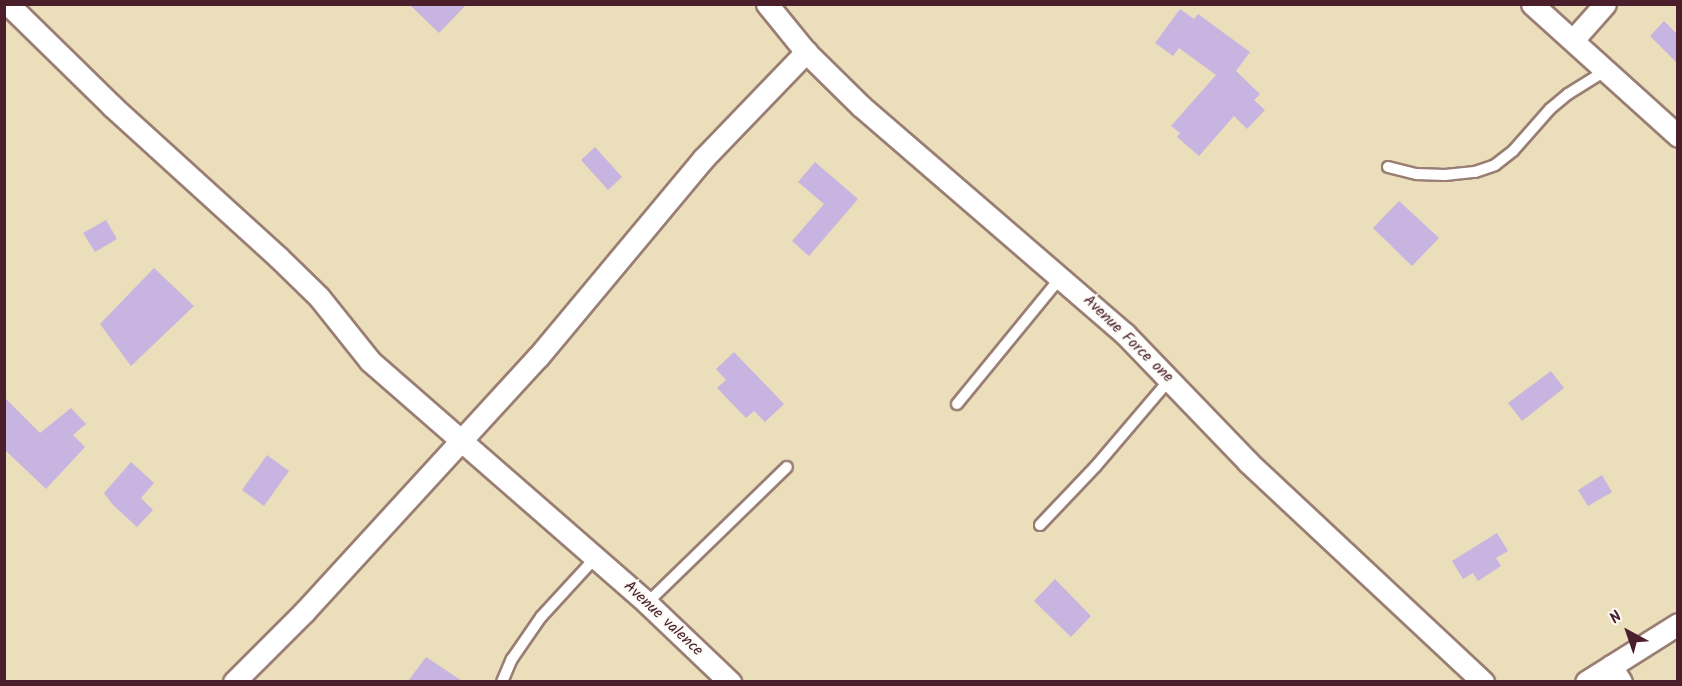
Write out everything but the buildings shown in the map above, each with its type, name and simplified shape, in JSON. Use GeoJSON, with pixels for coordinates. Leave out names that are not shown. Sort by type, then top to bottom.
{"type":"FeatureCollection","features":[{"type":"Feature","properties":{"kind":"street","name":"Avenue Force one"},"geometry":{"type":"LineString","coordinates":[[767,4],[806,52],[862,107],[964,198],[1125,333],[1248,462],[1484,681]]}},
{"type":"Feature","properties":{"kind":"street"},"geometry":{"type":"LineString","coordinates":[[1532,4],[1677,136]]}},
{"type":"Feature","properties":{"kind":"street"},"geometry":{"type":"LineString","coordinates":[[1573,40],[1605,4]]}},
{"type":"Feature","properties":{"kind":"street","name":"Avenue valence"},"geometry":{"type":"LineString","coordinates":[[6,5],[319,297],[370,361],[647,603],[730,681]]}},
{"type":"Feature","properties":{"kind":"street"},"geometry":{"type":"LineString","coordinates":[[234,681],[304,612],[462,440],[552,341],[703,159],[806,52]]}},
{"type":"Feature","properties":{"kind":"street"},"geometry":{"type":"LineString","coordinates":[[1586,681],[1616,674],[1677,624]]}},
{"type":"Feature","properties":{"kind":"lane"},"geometry":{"type":"LineString","coordinates":[[1388,167],[1417,174],[1445,175],[1474,172],[1495,165],[1513,151],[1550,109],[1568,94],[1605,71]]}},
{"type":"Feature","properties":{"kind":"lane"},"geometry":{"type":"LineString","coordinates":[[957,404],[1061,277]]}},
{"type":"Feature","properties":{"kind":"lane"},"geometry":{"type":"LineString","coordinates":[[1040,525],[1096,466],[1170,380]]}},
{"type":"Feature","properties":{"kind":"lane"},"geometry":{"type":"LineString","coordinates":[[647,603],[787,467]]}},
{"type":"Feature","properties":{"kind":"lane"},"geometry":{"type":"LineString","coordinates":[[502,681],[512,659],[541,617],[595,558]]}}]}
